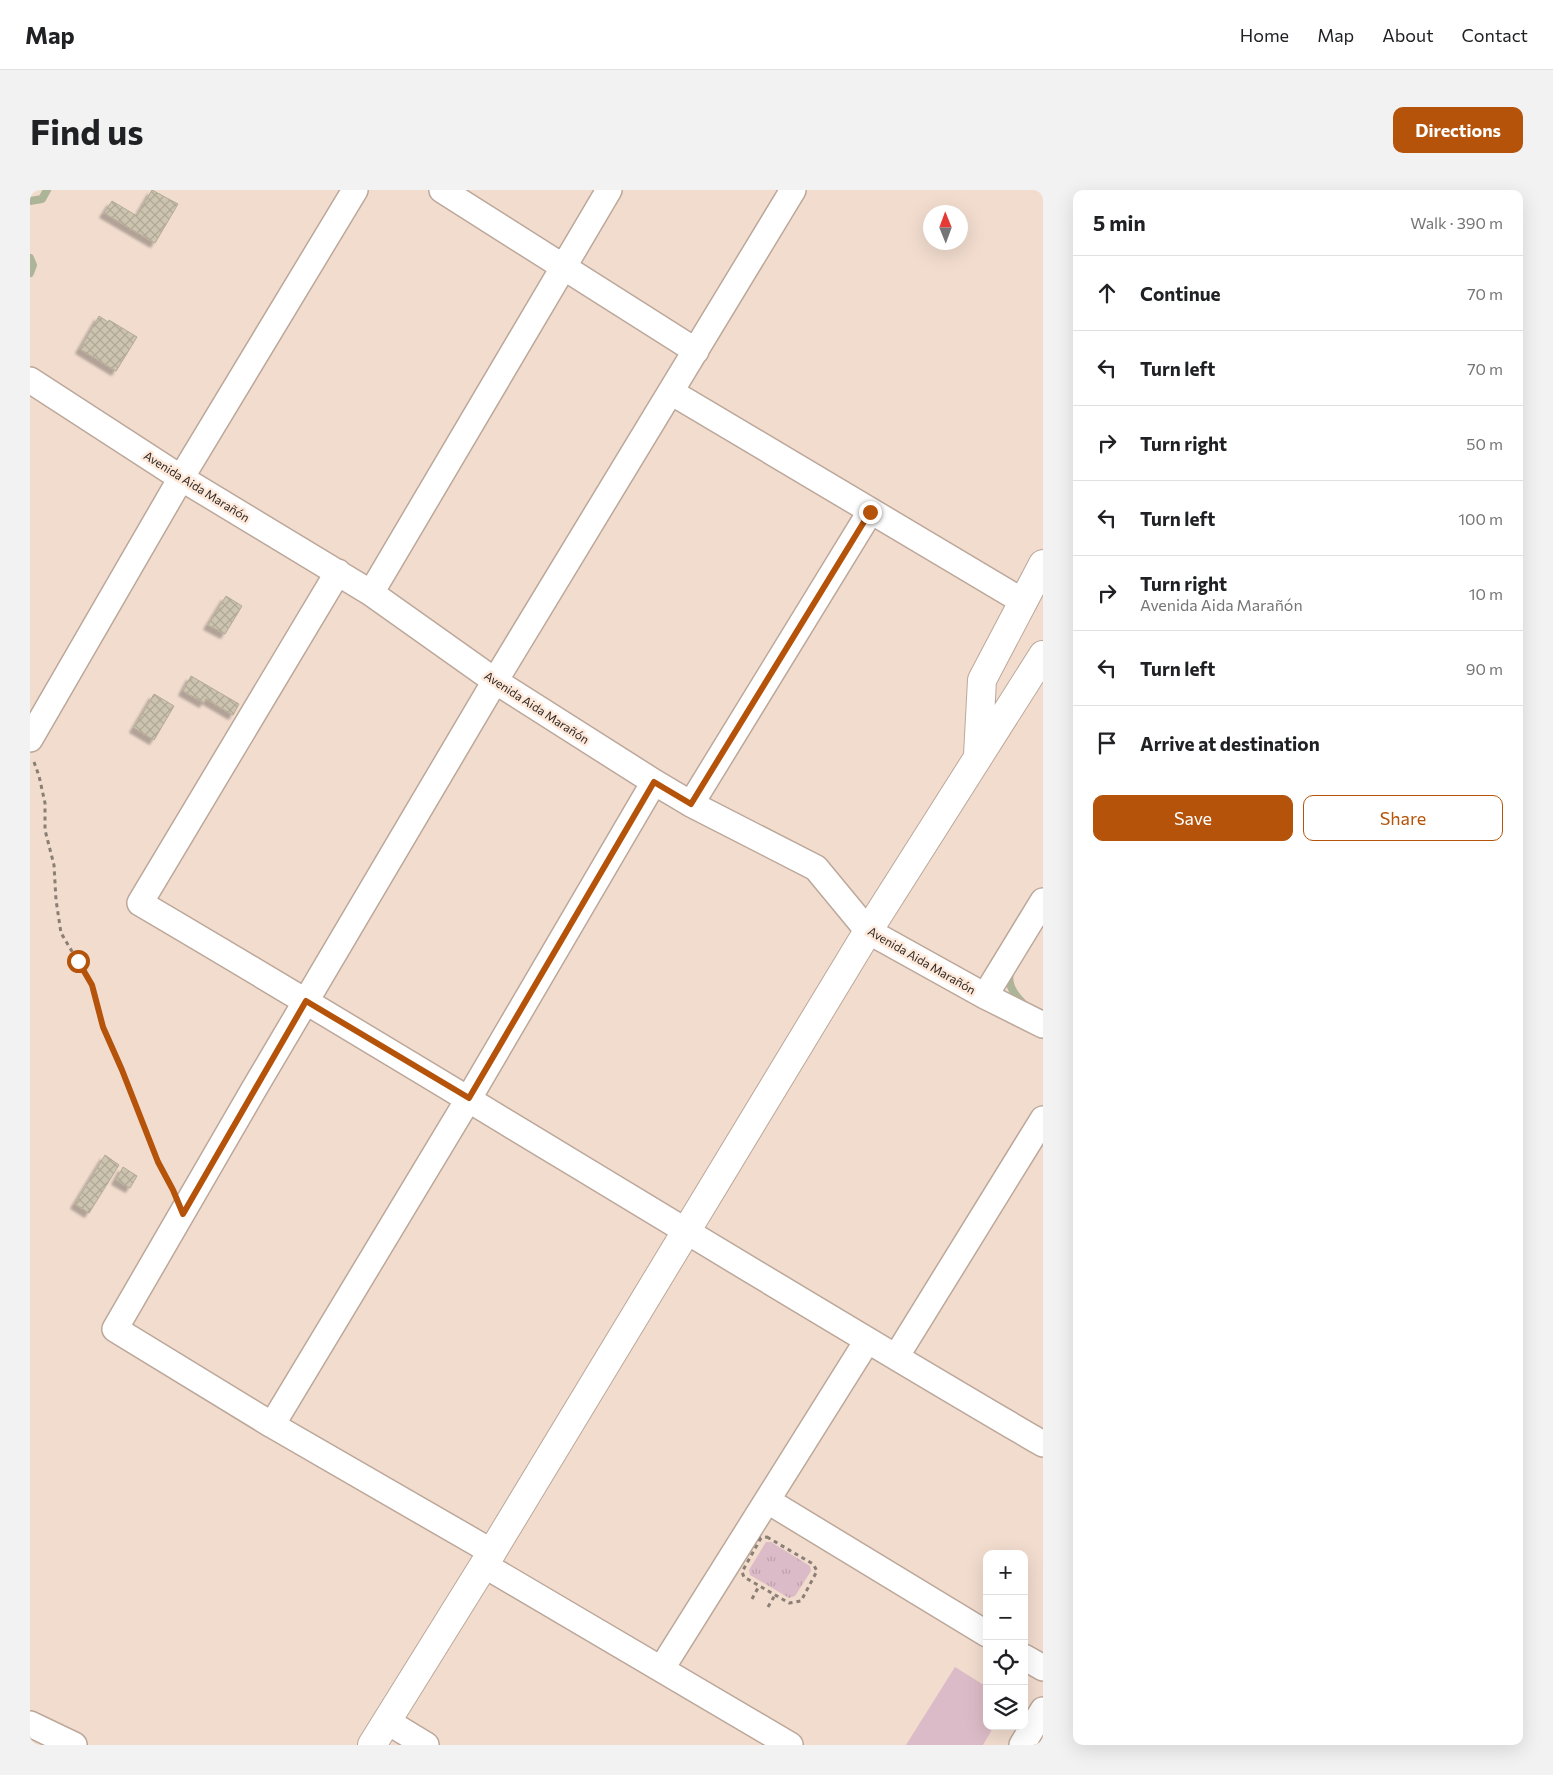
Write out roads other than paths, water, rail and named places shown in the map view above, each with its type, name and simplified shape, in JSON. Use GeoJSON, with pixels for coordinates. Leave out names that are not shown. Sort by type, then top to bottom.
{"type":"FeatureCollection","features":[{"type":"Feature","properties":{"kind":"street"},"geometry":{"type":"LineString","coordinates":[[30,747],[182,478],[355,190]]}},
{"type":"Feature","properties":{"kind":"street"},"geometry":{"type":"LineString","coordinates":[[442,190],[696,351]]}},
{"type":"Feature","properties":{"kind":"street"},"geometry":{"type":"LineString","coordinates":[[371,593],[609,190]]}},
{"type":"Feature","properties":{"kind":"street"},"geometry":{"type":"LineString","coordinates":[[790,1745],[662,1668],[488,1558],[115,1329],[495,681],[793,190]]}},
{"type":"Feature","properties":{"kind":"street","name":"Avenida Aida Marañón"},"geometry":{"type":"LineString","coordinates":[[30,380],[182,478],[371,593],[495,681],[654,782],[691,804],[816,868],[868,931],[984,996],[1043,1025]]}},
{"type":"Feature","properties":{"kind":"street"},"geometry":{"type":"LineString","coordinates":[[671,392],[1024,602]]}},
{"type":"Feature","properties":{"kind":"street"},"geometry":{"type":"LineString","coordinates":[[691,804],[870,512]]}},
{"type":"Feature","properties":{"kind":"street"},"geometry":{"type":"LineString","coordinates":[[978,758],[982,680],[1043,564]]}},
{"type":"Feature","properties":{"kind":"street"},"geometry":{"type":"LineString","coordinates":[[338,572],[140,903],[469,1098],[867,1341],[1043,1444]]}},
{"type":"Feature","properties":{"kind":"street"},"geometry":{"type":"LineString","coordinates":[[372,1745],[488,1558],[868,931],[1043,655]]}},
{"type":"Feature","properties":{"kind":"street"},"geometry":{"type":"LineString","coordinates":[[272,1425],[469,1098],[654,782]]}},
{"type":"Feature","properties":{"kind":"street"},"geometry":{"type":"LineString","coordinates":[[984,996],[1043,901]]}},
{"type":"Feature","properties":{"kind":"street"},"geometry":{"type":"LineString","coordinates":[[896,1357],[1043,1119]]}},
{"type":"Feature","properties":{"kind":"street"},"geometry":{"type":"LineString","coordinates":[[662,1668],[768,1502],[867,1341]]}},
{"type":"Feature","properties":{"kind":"street"},"geometry":{"type":"LineString","coordinates":[[768,1502],[983,1632]]}},
{"type":"Feature","properties":{"kind":"street"},"geometry":{"type":"LineString","coordinates":[[1028,1659],[1043,1668]]}},
{"type":"Feature","properties":{"kind":"street"},"geometry":{"type":"LineString","coordinates":[[1022,1745],[1043,1710]]}},
{"type":"Feature","properties":{"kind":"street"},"geometry":{"type":"LineString","coordinates":[[388,1722],[426,1745]]}},
{"type":"Feature","properties":{"kind":"street"},"geometry":{"type":"LineString","coordinates":[[30,1724],[74,1745]]}},
{"type":"Feature","properties":{"kind":"waterway"},"geometry":{"type":"LineString","coordinates":[[30,201],[42,199],[47,190]]}},
{"type":"Feature","properties":{"kind":"waterway"},"geometry":{"type":"LineString","coordinates":[[30,258],[33,265],[30,273]]}},
{"type":"Feature","properties":{"kind":"waterway"},"geometry":{"type":"LineString","coordinates":[[1011,971],[1010,985],[1026,1006]]}}]}
